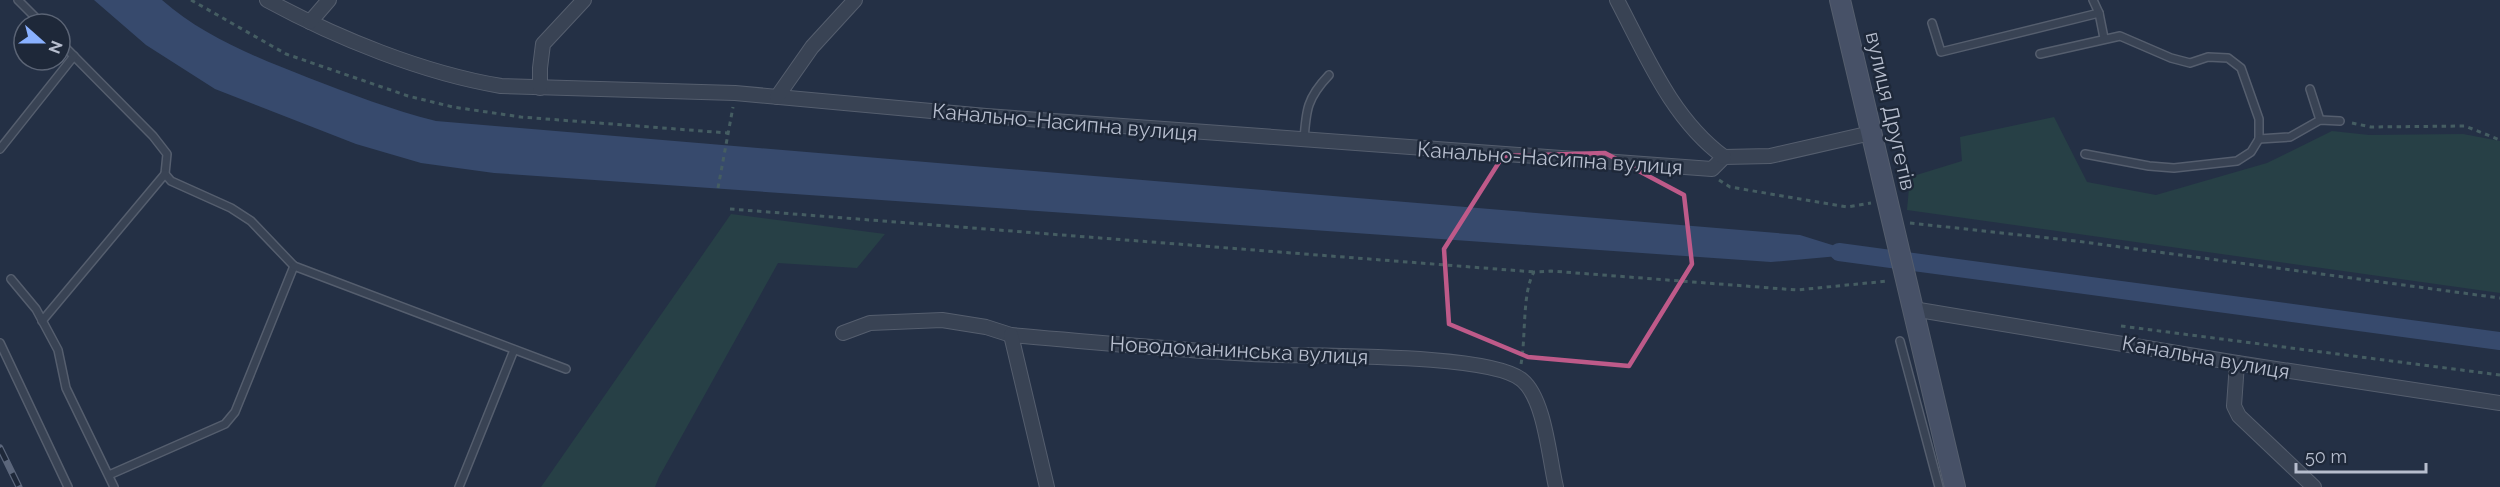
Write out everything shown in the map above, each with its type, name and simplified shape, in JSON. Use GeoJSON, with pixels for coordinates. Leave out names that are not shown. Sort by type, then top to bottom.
{"type":"FeatureCollection","features":[{"type":"Feature","properties":{"kind":"main road","name":"вулиця Другетів"},"geometry":{"type":"LineString","coordinates":[[1840,0],[1894,227],[1899,283],[1913,309],[1955,487]]}},
{"type":"Feature","properties":{"kind":"street","name":"Канально-Насипна вулиця"},"geometry":{"type":"LineString","coordinates":[[267,0],[310,22],[390,55],[465,80],[501,86],[735,93],[975,115],[1712,169],[1724,157]]}},
{"type":"Feature","properties":{"kind":"street"},"geometry":{"type":"LineString","coordinates":[[310,22],[329,0]]}},
{"type":"Feature","properties":{"kind":"street"},"geometry":{"type":"LineString","coordinates":[[540,88],[543,45],[584,0]]}},
{"type":"Feature","properties":{"kind":"street"},"geometry":{"type":"LineString","coordinates":[[777,97],[812,47],[855,0]]}},
{"type":"Feature","properties":{"kind":"street"},"geometry":{"type":"LineString","coordinates":[[1617,0],[1669,96],[1689,124],[1724,157],[1770,156],[1871,133]]}},
{"type":"Feature","properties":{"kind":"street","name":"Канальна вулиця"},"geometry":{"type":"LineString","coordinates":[[1913,309],[2237,363],[2500,403]]}},
{"type":"Feature","properties":{"kind":"street","name":"Новодоманинська вулиця"},"geometry":{"type":"LineString","coordinates":[[843,333],[870,323],[942,320],[986,327],[1011,335],[1252,354],[1450,361],[1510,372]]}},
{"type":"Feature","properties":{"kind":"street"},"geometry":{"type":"LineString","coordinates":[[1011,335],[1047,487]]}},
{"type":"Feature","properties":{"kind":"street"},"geometry":{"type":"LineString","coordinates":[[2237,363],[2234,406],[2239,416],[2314,487]]}},
{"type":"Feature","properties":{"kind":"street"},"geometry":{"type":"LineString","coordinates":[[1510,372],[1531,389],[1538,406],[1556,487]]}},
{"type":"Feature","properties":{"kind":"lane"},"geometry":{"type":"LineString","coordinates":[[18,0],[30,12]]}},
{"type":"Feature","properties":{"kind":"lane"},"geometry":{"type":"LineString","coordinates":[[2093,0],[2099,13],[2104,38]]}},
{"type":"Feature","properties":{"kind":"lane"},"geometry":{"type":"LineString","coordinates":[[1932,23],[1941,52],[2099,13]]}},
{"type":"Feature","properties":{"kind":"lane"},"geometry":{"type":"LineString","coordinates":[[2040,54],[2120,36],[2170,58],[2190,63],[2208,57],[2228,58],[2241,68],[2259,119],[2259,139],[2251,152],[2236,160],[2174,168],[2149,166],[2085,154]]}},
{"type":"Feature","properties":{"kind":"lane"},"geometry":{"type":"LineString","coordinates":[[0,149],[74,56],[153,136],[167,154],[165,174],[42,321]]}},
{"type":"Feature","properties":{"kind":"lane"},"geometry":{"type":"LineString","coordinates":[[1304,140],[1308,102],[1315,89],[1329,75]]}},
{"type":"Feature","properties":{"kind":"lane"},"geometry":{"type":"LineString","coordinates":[[2310,89],[2320,120]]}},
{"type":"Feature","properties":{"kind":"lane"},"geometry":{"type":"LineString","coordinates":[[2259,139],[2290,137],[2320,120],[2340,121]]}},
{"type":"Feature","properties":{"kind":"lane"},"geometry":{"type":"LineString","coordinates":[[165,174],[171,181],[231,208],[251,220],[294,266],[566,369]]}},
{"type":"Feature","properties":{"kind":"lane"},"geometry":{"type":"LineString","coordinates":[[108,475],[225,424],[235,412],[294,266]]}},
{"type":"Feature","properties":{"kind":"lane"},"geometry":{"type":"LineString","coordinates":[[11,279],[36,309],[58,350],[66,388],[114,487]]}},
{"type":"Feature","properties":{"kind":"lane"},"geometry":{"type":"LineString","coordinates":[[1900,341],[1938,487]]}},
{"type":"Feature","properties":{"kind":"lane"},"geometry":{"type":"LineString","coordinates":[[0,343],[68,487]]}},
{"type":"Feature","properties":{"kind":"lane"},"geometry":{"type":"LineString","coordinates":[[459,487],[514,350]]}},
{"type":"Feature","properties":{"kind":"path"},"geometry":{"type":"LineString","coordinates":[[718,188],[735,93]]}},
{"type":"Feature","properties":{"kind":"path"},"geometry":{"type":"LineString","coordinates":[[2340,121],[2371,127],[2465,126],[2500,140]]}},
{"type":"Feature","properties":{"kind":"path"},"geometry":{"type":"LineString","coordinates":[[1712,169],[1720,181],[1730,188],[1847,207],[1887,200]]}},
{"type":"Feature","properties":{"kind":"path"},"geometry":{"type":"LineString","coordinates":[[729,208],[1535,272],[1551,271],[1797,290],[1888,281],[1899,283]]}},
{"type":"Feature","properties":{"kind":"path"},"geometry":{"type":"LineString","coordinates":[[1894,227],[2076,241],[2500,298]]}},
{"type":"Feature","properties":{"kind":"path"},"geometry":{"type":"LineString","coordinates":[[1510,372],[1520,367],[1525,343],[1528,283],[1535,272]]}},
{"type":"Feature","properties":{"kind":"path"},"geometry":{"type":"LineString","coordinates":[[2121,326],[2500,375]]}},
{"type":"Feature","properties":{"kind":"highlighted area"},"geometry":{"type":"Polygon","coordinates":[[[1605,153],[1684,195],[1692,264],[1629,366],[1528,357],[1449,324],[1444,249],[1503,156],[1605,153]]]}},
{"type":"Feature","properties":{"kind":"green space"},"geometry":{"type":"Polygon","coordinates":[[[2054,117],[2087,182],[2156,195],[2267,163],[2332,131],[2369,135],[2463,134],[2500,141],[2500,293],[1907,210],[1910,177],[1962,161],[1960,137],[2054,117]]]}},
{"type":"Feature","properties":{"kind":"green space"},"geometry":{"type":"Polygon","coordinates":[[[731,214],[885,234],[857,268],[778,263],[655,487],[541,487],[731,214]]]}},
{"type":"Feature","properties":{"kind":"water"},"geometry":{"type":"Polygon","coordinates":[[[94,0],[162,0],[214,36],[251,54],[356,96],[436,121],[1800,235],[1861,254],[1771,262],[494,173],[421,163],[356,144],[215,89],[146,45],[94,0]]]}},
{"type":"Feature","properties":{"kind":"waterway"},"geometry":{"type":"LineString","coordinates":[[1839,252],[2500,341]]}},
{"type":"Feature","properties":{"kind":"railway"},"geometry":{"type":"LineString","coordinates":[[0,448],[19,487]]}}]}
